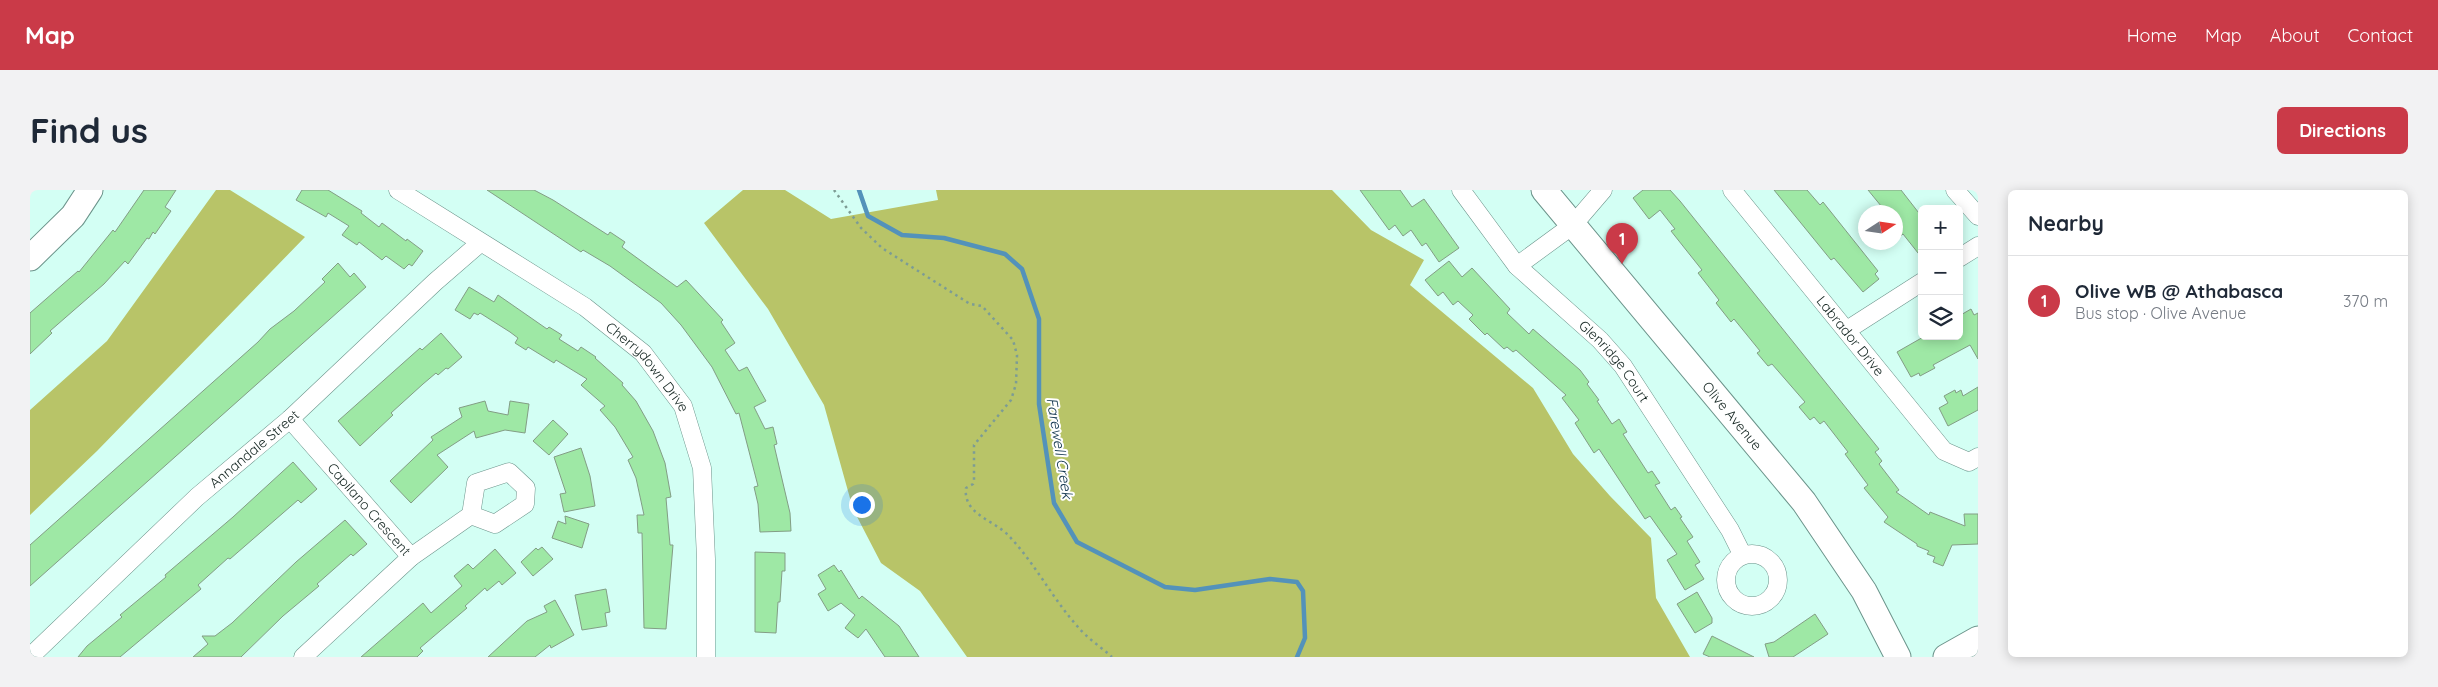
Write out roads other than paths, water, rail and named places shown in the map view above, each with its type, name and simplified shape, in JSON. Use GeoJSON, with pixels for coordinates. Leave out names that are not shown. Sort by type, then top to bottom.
{"type":"FeatureCollection","features":[{"type":"Feature","properties":{"kind":"main road"},"geometry":{"type":"LineString","coordinates":[[30,258],[73,216],[90,190]]}},
{"type":"Feature","properties":{"kind":"main road","name":"Olive Avenue"},"geometry":{"type":"LineString","coordinates":[[1544,190],[1763,450],[1804,502],[1864,591],[1898,657]]}},
{"type":"Feature","properties":{"kind":"main road"},"geometry":{"type":"LineString","coordinates":[[1946,657],[1978,639]]}},
{"type":"Feature","properties":{"kind":"street","name":"Cherrydown Drive"},"geometry":{"type":"LineString","coordinates":[[398,190],[585,307],[642,353],[683,406],[702,468],[706,559],[706,657]]}},
{"type":"Feature","properties":{"kind":"street","name":"Glenridge Court"},"geometry":{"type":"LineString","coordinates":[[1461,190],[1517,266],[1600,340],[1623,366],[1730,530],[1742,554]]}},
{"type":"Feature","properties":{"kind":"street"},"geometry":{"type":"LineString","coordinates":[[1517,266],[1573,225],[1603,190]]}},
{"type":"Feature","properties":{"kind":"street","name":"Labrador Drive"},"geometry":{"type":"LineString","coordinates":[[1732,190],[1944,452],[1969,462],[1978,457]]}},
{"type":"Feature","properties":{"kind":"street"},"geometry":{"type":"LineString","coordinates":[[1955,190],[1978,216]]}},
{"type":"Feature","properties":{"kind":"street","name":"Annandale Street"},"geometry":{"type":"LineString","coordinates":[[30,657],[197,497],[290,419],[435,282],[480,243]]}},
{"type":"Feature","properties":{"kind":"street"},"geometry":{"type":"LineString","coordinates":[[1963,255],[1978,246]]}},
{"type":"Feature","properties":{"kind":"street"},"geometry":{"type":"LineString","coordinates":[[1846,330],[1918,285]]}},
{"type":"Feature","properties":{"kind":"street","name":"Capilano Crescent"},"geometry":{"type":"LineString","coordinates":[[290,419],[411,557],[303,657]]}},
{"type":"Feature","properties":{"kind":"street"},"geometry":{"type":"LineString","coordinates":[[411,557],[471,515]]}},
{"type":"Feature","properties":{"kind":"waterway","name":"Farewell Creek"},"geometry":{"type":"LineString","coordinates":[[859,190],[868,216],[902,235],[944,238],[1005,254],[1022,269],[1039,319],[1039,404],[1054,503],[1077,542],[1165,587],[1195,590],[1270,579],[1297,582],[1303,591],[1305,638],[1297,657]]}},
{"type":"Feature","properties":{"kind":"place","name":"Olive WB @ Athabasca"},"geometry":{"type":"Point","coordinates":[1622,264]}}]}
